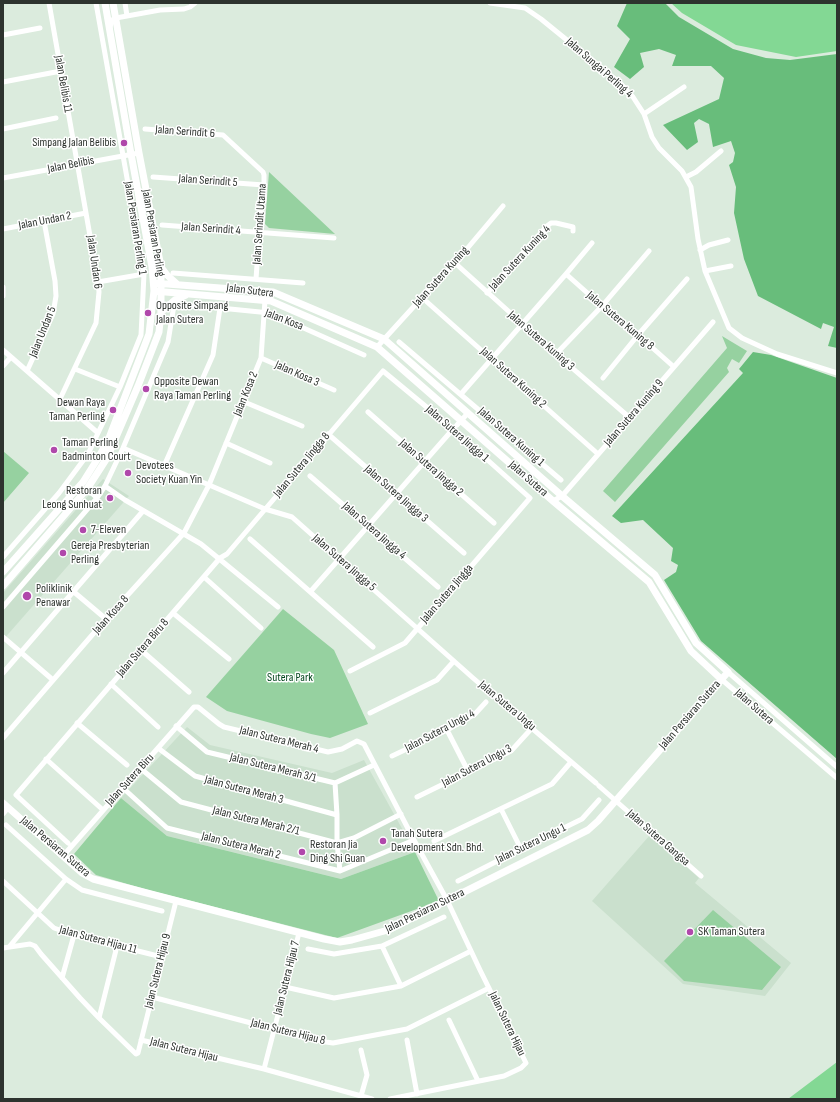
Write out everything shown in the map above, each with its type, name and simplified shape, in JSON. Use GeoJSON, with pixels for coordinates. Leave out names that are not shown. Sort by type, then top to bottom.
{"type":"FeatureCollection","features":[{"type":"Feature","properties":{"kind":"street","name":"Jalan Belibis 11"},"geometry":{"type":"LineString","coordinates":[[49,3],[78,165]]}},
{"type":"Feature","properties":{"kind":"street","name":"Jalan Persiaran Perling 1"},"geometry":{"type":"LineString","coordinates":[[3,556],[67,483],[88,454],[120,387],[141,335],[144,274],[96,3]]}},
{"type":"Feature","properties":{"kind":"street","name":"Jalan Persiaran Perling"},"geometry":{"type":"LineString","coordinates":[[3,572],[82,482],[100,456],[109,438],[149,334],[154,291],[152,267],[105,3]]}},
{"type":"Feature","properties":{"kind":"street","name":"Jalan Persiaran Perling"},"geometry":{"type":"LineString","coordinates":[[3,586],[87,489],[107,458],[159,332],[162,292],[161,267],[139,153],[113,3]]}},
{"type":"Feature","properties":{"kind":"street"},"geometry":{"type":"LineString","coordinates":[[124,3],[127,16]]}},
{"type":"Feature","properties":{"kind":"street"},"geometry":{"type":"LineString","coordinates":[[159,3],[160,10]]}},
{"type":"Feature","properties":{"kind":"street"},"geometry":{"type":"LineString","coordinates":[[109,29],[111,23],[116,18],[160,10],[184,9],[195,3]]}},
{"type":"Feature","properties":{"kind":"street","name":"Jalan Sungai Perling 4"},"geometry":{"type":"LineString","coordinates":[[490,3],[525,8],[541,19],[621,84],[633,97],[644,114],[652,137],[659,148],[675,163],[686,177],[691,187],[700,250],[705,271],[729,328],[742,338],[777,354],[837,373]]}},
{"type":"Feature","properties":{"kind":"street"},"geometry":{"type":"LineString","coordinates":[[3,35],[40,28]]}},
{"type":"Feature","properties":{"kind":"street"},"geometry":{"type":"LineString","coordinates":[[3,82],[61,72]]}},
{"type":"Feature","properties":{"kind":"street"},"geometry":{"type":"LineString","coordinates":[[644,114],[684,88]]}},
{"type":"Feature","properties":{"kind":"street"},"geometry":{"type":"LineString","coordinates":[[3,129],[56,118]]}},
{"type":"Feature","properties":{"kind":"street","name":"Jalan Serindit 6"},"geometry":{"type":"LineString","coordinates":[[145,129],[221,134],[226,137]]}},
{"type":"Feature","properties":{"kind":"street","name":"Jalan Serindit Utama"},"geometry":{"type":"LineString","coordinates":[[226,137],[263,172],[264,175],[264,200],[256,279]]}},
{"type":"Feature","properties":{"kind":"street"},"geometry":{"type":"LineString","coordinates":[[686,177],[696,172],[721,151]]}},
{"type":"Feature","properties":{"kind":"street","name":"Jalan Belibis"},"geometry":{"type":"LineString","coordinates":[[3,178],[139,153]]}},
{"type":"Feature","properties":{"kind":"street","name":"Jalan Undan 6"},"geometry":{"type":"LineString","coordinates":[[60,400],[96,323],[98,282],[78,165]]}},
{"type":"Feature","properties":{"kind":"street","name":"Jalan Serindit 5"},"geometry":{"type":"LineString","coordinates":[[153,177],[264,185]]}},
{"type":"Feature","properties":{"kind":"street","name":"Jalan Sutera Kuning"},"geometry":{"type":"LineString","coordinates":[[377,347],[432,284],[437,281],[455,262],[503,206]]}},
{"type":"Feature","properties":{"kind":"street","name":"Jalan Undan 2"},"geometry":{"type":"LineString","coordinates":[[3,229],[86,213]]}},
{"type":"Feature","properties":{"kind":"street","name":"Jalan Undan 5"},"geometry":{"type":"LineString","coordinates":[[27,371],[53,314],[56,296],[55,281],[44,221]]}},
{"type":"Feature","properties":{"kind":"street","name":"Jalan Sutera Kuning 4"},"geometry":{"type":"LineString","coordinates":[[487,293],[551,223],[572,227],[573,230]]}},
{"type":"Feature","properties":{"kind":"street","name":"Jalan Serindit 4"},"geometry":{"type":"LineString","coordinates":[[162,225],[334,238]]}},
{"type":"Feature","properties":{"kind":"street"},"geometry":{"type":"LineString","coordinates":[[700,250],[709,245],[728,240]]}},
{"type":"Feature","properties":{"kind":"street"},"geometry":{"type":"LineString","coordinates":[[461,394],[592,243]]}},
{"type":"Feature","properties":{"kind":"street"},"geometry":{"type":"LineString","coordinates":[[556,354],[602,306],[649,252]]}},
{"type":"Feature","properties":{"kind":"street","name":"Jalan Sutera Kuning 3"},"geometry":{"type":"LineString","coordinates":[[455,262],[487,293],[630,418]]}},
{"type":"Feature","properties":{"kind":"street"},"geometry":{"type":"LineString","coordinates":[[705,271],[731,266]]}},
{"type":"Feature","properties":{"kind":"street"},"geometry":{"type":"LineString","coordinates":[[161,267],[177,284]]}},
{"type":"Feature","properties":{"kind":"street"},"geometry":{"type":"LineString","coordinates":[[173,273],[303,283]]}},
{"type":"Feature","properties":{"kind":"street"},"geometry":{"type":"LineString","coordinates":[[98,282],[144,274]]}},
{"type":"Feature","properties":{"kind":"street","name":"Jalan Sutera Kuning 8"},"geometry":{"type":"LineString","coordinates":[[566,274],[674,367]]}},
{"type":"Feature","properties":{"kind":"street"},"geometry":{"type":"LineString","coordinates":[[251,290],[256,279]]}},
{"type":"Feature","properties":{"kind":"street"},"geometry":{"type":"LineString","coordinates":[[256,279],[260,291]]}},
{"type":"Feature","properties":{"kind":"street"},"geometry":{"type":"LineString","coordinates":[[603,378],[687,279]]}},
{"type":"Feature","properties":{"kind":"street","name":"Jalan Sutera"},"geometry":{"type":"LineString","coordinates":[[154,283],[273,292],[384,339],[562,496],[656,575],[696,643],[837,767]]}},
{"type":"Feature","properties":{"kind":"street"},"geometry":{"type":"LineString","coordinates":[[3,287],[3,296]]}},
{"type":"Feature","properties":{"kind":"street","name":"Jalan Sutera"},"geometry":{"type":"LineString","coordinates":[[154,291],[271,301],[377,347],[456,425],[553,501],[649,582],[691,651],[837,778]]}},
{"type":"Feature","properties":{"kind":"street"},"geometry":{"type":"LineString","coordinates":[[161,312],[175,300],[190,294]]}},
{"type":"Feature","properties":{"kind":"street","name":"Jalan Kosa 2"},"geometry":{"type":"LineString","coordinates":[[209,485],[242,400],[261,358],[265,300]]}},
{"type":"Feature","properties":{"kind":"street","name":"Jalan Sutera Kuning 2"},"geometry":{"type":"LineString","coordinates":[[427,302],[598,454]]}},
{"type":"Feature","properties":{"kind":"street","name":"Jalan Kosa"},"geometry":{"type":"LineString","coordinates":[[123,448],[168,342],[174,305],[270,313],[364,355]]}},
{"type":"Feature","properties":{"kind":"street"},"geometry":{"type":"LineString","coordinates":[[164,466],[213,355],[220,308]]}},
{"type":"Feature","properties":{"kind":"street","name":"Jalan Sutera Kuning 9"},"geometry":{"type":"LineString","coordinates":[[553,501],[562,496],[713,322]]}},
{"type":"Feature","properties":{"kind":"street","name":"Jalan Sutera Kuning 1"},"geometry":{"type":"LineString","coordinates":[[399,342],[561,480]]}},
{"type":"Feature","properties":{"kind":"street"},"geometry":{"type":"LineString","coordinates":[[3,350],[98,433]]}},
{"type":"Feature","properties":{"kind":"street"},"geometry":{"type":"LineString","coordinates":[[3,366],[11,357]]}},
{"type":"Feature","properties":{"kind":"street","name":"Jalan Kosa 3"},"geometry":{"type":"LineString","coordinates":[[261,358],[334,390]]}},
{"type":"Feature","properties":{"kind":"street"},"geometry":{"type":"LineString","coordinates":[[74,369],[120,387]]}},
{"type":"Feature","properties":{"kind":"street","name":"Jalan Sutera Jingga 1"},"geometry":{"type":"LineString","coordinates":[[383,371],[456,425],[530,498]]}},
{"type":"Feature","properties":{"kind":"street","name":"Jalan Sutera Jingga 8"},"geometry":{"type":"LineString","coordinates":[[220,558],[227,554],[383,371]]}},
{"type":"Feature","properties":{"kind":"street"},"geometry":{"type":"LineString","coordinates":[[242,400],[302,426]]}},
{"type":"Feature","properties":{"kind":"street","name":"Jalan Sutera Jingga 2"},"geometry":{"type":"LineString","coordinates":[[368,412],[494,523]]}},
{"type":"Feature","properties":{"kind":"street"},"geometry":{"type":"LineString","coordinates":[[311,591],[468,413]]}},
{"type":"Feature","properties":{"kind":"street","name":"Jalan Sutera Jingga 3"},"geometry":{"type":"LineString","coordinates":[[328,434],[464,553]]}},
{"type":"Feature","properties":{"kind":"street"},"geometry":{"type":"LineString","coordinates":[[226,443],[270,463]]}},
{"type":"Feature","properties":{"kind":"street"},"geometry":{"type":"LineString","coordinates":[[3,607],[97,498],[105,486],[123,448]]}},
{"type":"Feature","properties":{"kind":"street","name":"Jalan Sutera Jingga 5"},"geometry":{"type":"LineString","coordinates":[[123,448],[265,509],[292,517],[418,628]]}},
{"type":"Feature","properties":{"kind":"street","name":"Jalan Sutera Jingga 4"},"geometry":{"type":"LineString","coordinates":[[310,476],[438,587]]}},
{"type":"Feature","properties":{"kind":"street","name":"Jalan Kosa 8"},"geometry":{"type":"LineString","coordinates":[[3,738],[106,619],[184,533],[209,485]]}},
{"type":"Feature","properties":{"kind":"street"},"geometry":{"type":"LineString","coordinates":[[105,486],[125,500],[202,544],[278,607]]}},
{"type":"Feature","properties":{"kind":"street"},"geometry":{"type":"LineString","coordinates":[[87,489],[97,498]]}},
{"type":"Feature","properties":{"kind":"street","name":"Jalan Sutera Jingga"},"geometry":{"type":"LineString","coordinates":[[350,671],[405,643],[530,498]]}},
{"type":"Feature","properties":{"kind":"street"},"geometry":{"type":"LineString","coordinates":[[3,673],[143,510]]}},
{"type":"Feature","properties":{"kind":"street"},"geometry":{"type":"LineString","coordinates":[[250,539],[373,647]]}},
{"type":"Feature","properties":{"kind":"street","name":"Jalan Sutera Biru 8"},"geometry":{"type":"LineString","coordinates":[[68,843],[16,795],[220,558]]}},
{"type":"Feature","properties":{"kind":"street"},"geometry":{"type":"LineString","coordinates":[[204,577],[261,628]]}},
{"type":"Feature","properties":{"kind":"street"},"geometry":{"type":"LineString","coordinates":[[74,592],[106,619]]}},
{"type":"Feature","properties":{"kind":"street"},"geometry":{"type":"LineString","coordinates":[[173,613],[229,659]]}},
{"type":"Feature","properties":{"kind":"street","name":"Jalan Sutera Ungu"},"geometry":{"type":"LineString","coordinates":[[418,628],[615,801]]}},
{"type":"Feature","properties":{"kind":"street"},"geometry":{"type":"LineString","coordinates":[[3,637],[53,680]]}},
{"type":"Feature","properties":{"kind":"street"},"geometry":{"type":"LineString","coordinates":[[141,650],[189,692]]}},
{"type":"Feature","properties":{"kind":"street"},"geometry":{"type":"LineString","coordinates":[[370,713],[437,680],[454,660]]}},
{"type":"Feature","properties":{"kind":"street","name":"Jalan Persiaran Sutera"},"geometry":{"type":"LineString","coordinates":[[6,805],[82,873],[93,879],[299,933],[340,942],[352,940],[388,930],[583,833],[598,821],[728,672]]}},
{"type":"Feature","properties":{"kind":"street"},"geometry":{"type":"LineString","coordinates":[[111,684],[158,726]]}},
{"type":"Feature","properties":{"kind":"street","name":"Jalan Sutera Ungu 4"},"geometry":{"type":"LineString","coordinates":[[392,756],[447,730],[475,714],[486,702]]}},
{"type":"Feature","properties":{"kind":"street","name":"Jalan Sutera Biru"},"geometry":{"type":"LineString","coordinates":[[63,856],[176,726],[193,709],[198,707]]}},
{"type":"Feature","properties":{"kind":"street","name":"Jalan Sutera Merah 4"},"geometry":{"type":"LineString","coordinates":[[198,707],[224,727],[328,752],[334,752],[357,741],[364,744]]}},
{"type":"Feature","properties":{"kind":"street"},"geometry":{"type":"LineString","coordinates":[[77,723],[127,764]]}},
{"type":"Feature","properties":{"kind":"street","name":"Jalan Sutera Merah 3/1"},"geometry":{"type":"LineString","coordinates":[[176,726],[207,752],[335,783]]}},
{"type":"Feature","properties":{"kind":"street","name":"Jalan Sutera Ungu 3"},"geometry":{"type":"LineString","coordinates":[[416,797],[511,751],[532,728]]}},
{"type":"Feature","properties":{"kind":"street"},"geometry":{"type":"LineString","coordinates":[[447,730],[468,771]]}},
{"type":"Feature","properties":{"kind":"street","name":"Jalan Sutera Hijau"},"geometry":{"type":"LineString","coordinates":[[364,744],[447,900],[526,1063],[521,1068],[504,1076],[390,1099]]}},
{"type":"Feature","properties":{"kind":"street","name":"Jalan Sutera Merah 3"},"geometry":{"type":"LineString","coordinates":[[158,748],[195,776],[337,815]]}},
{"type":"Feature","properties":{"kind":"street"},"geometry":{"type":"LineString","coordinates":[[46,759],[103,810]]}},
{"type":"Feature","properties":{"kind":"street"},"geometry":{"type":"LineString","coordinates":[[434,841],[552,784],[571,762]]}},
{"type":"Feature","properties":{"kind":"street"},"geometry":{"type":"LineString","coordinates":[[374,764],[335,783],[337,842],[340,871],[414,840]]}},
{"type":"Feature","properties":{"kind":"street","name":"Jalan Sutera Merah 2/1"},"geometry":{"type":"LineString","coordinates":[[140,768],[181,802],[337,842],[354,838],[401,814]]}},
{"type":"Feature","properties":{"kind":"street","name":"Jalan Sutera Merah 2"},"geometry":{"type":"LineString","coordinates":[[123,788],[167,828],[340,871]]}},
{"type":"Feature","properties":{"kind":"street","name":"Jalan Sutera Ungu 1"},"geometry":{"type":"LineString","coordinates":[[458,881],[521,848],[582,820],[599,800]]}},
{"type":"Feature","properties":{"kind":"street","name":"Jalan Sutera Gangsa"},"geometry":{"type":"LineString","coordinates":[[615,801],[702,876]]}},
{"type":"Feature","properties":{"kind":"street"},"geometry":{"type":"LineString","coordinates":[[3,814],[6,805]]}},
{"type":"Feature","properties":{"kind":"street"},"geometry":{"type":"LineString","coordinates":[[501,809],[521,848]]}},
{"type":"Feature","properties":{"kind":"street"},"geometry":{"type":"LineString","coordinates":[[6,825],[66,878],[82,890],[162,911]]}},
{"type":"Feature","properties":{"kind":"street"},"geometry":{"type":"LineString","coordinates":[[6,948],[66,878]]}},
{"type":"Feature","properties":{"kind":"street","name":"Jalan Sutera Hijau 11"},"geometry":{"type":"LineString","coordinates":[[3,882],[54,928],[74,935],[162,957]]}},
{"type":"Feature","properties":{"kind":"street","name":"Jalan Sutera Hijau 9"},"geometry":{"type":"LineString","coordinates":[[141,1040],[176,901]]}},
{"type":"Feature","properties":{"kind":"street"},"geometry":{"type":"LineString","coordinates":[[308,949],[334,954],[382,946],[444,917]]}},
{"type":"Feature","properties":{"kind":"street","name":"Jalan Sutera Hijau 7"},"geometry":{"type":"LineString","coordinates":[[264,1069],[299,933]]}},
{"type":"Feature","properties":{"kind":"street"},"geometry":{"type":"LineString","coordinates":[[62,978],[74,935]]}},
{"type":"Feature","properties":{"kind":"street","name":"Jalan Sutera Hijau"},"geometry":{"type":"LineString","coordinates":[[6,948],[34,944],[62,978],[99,1018],[136,1054],[138,1052],[141,1040],[264,1069],[372,1099]]}},
{"type":"Feature","properties":{"kind":"street"},"geometry":{"type":"LineString","coordinates":[[99,1018],[117,946]]}},
{"type":"Feature","properties":{"kind":"street"},"geometry":{"type":"LineString","coordinates":[[382,946],[401,986]]}},
{"type":"Feature","properties":{"kind":"street"},"geometry":{"type":"LineString","coordinates":[[285,987],[334,998],[401,986],[471,951]]}},
{"type":"Feature","properties":{"kind":"street","name":"Jalan Sutera Hijau 8"},"geometry":{"type":"LineString","coordinates":[[152,997],[329,1043],[407,1029],[489,988]]}},
{"type":"Feature","properties":{"kind":"street"},"geometry":{"type":"LineString","coordinates":[[449,1020],[478,1081]]}},
{"type":"Feature","properties":{"kind":"street"},"geometry":{"type":"LineString","coordinates":[[407,1040],[417,1094]]}},
{"type":"Feature","properties":{"kind":"street"},"geometry":{"type":"LineString","coordinates":[[361,1050],[366,1075],[361,1096]]}},
{"type":"Feature","properties":{"kind":"shaded area"},"geometry":{"type":"Polygon","coordinates":[[[627,3],[665,3],[679,17],[733,49],[766,58],[790,60],[837,54],[837,348],[828,346],[834,327],[823,323],[821,329],[758,296],[744,259],[734,213],[736,187],[729,165],[733,162],[735,153],[731,141],[713,147],[709,124],[699,119],[694,123],[698,142],[687,150],[663,125],[719,99],[724,78],[711,66],[672,66],[676,55],[659,49],[640,53],[644,67],[630,79],[614,67],[630,39],[617,26],[627,3]]]}},
{"type":"Feature","properties":{"kind":"shaded area"},"geometry":{"type":"Polygon","coordinates":[[[671,3],[837,3],[837,51],[796,57],[736,45],[682,13],[671,3]]]}},
{"type":"Feature","properties":{"kind":"shaded area"},"geometry":{"type":"Polygon","coordinates":[[[753,352],[771,355],[837,378],[837,759],[701,641],[664,580],[676,572],[678,565],[671,561],[673,548],[643,520],[621,523],[612,516],[743,373],[739,369],[753,352]]]}},
{"type":"Feature","properties":{"kind":"shaded area"},"geometry":{"type":"Polygon","coordinates":[[[103,479],[129,496],[3,640],[3,593],[103,479]]]}},
{"type":"Feature","properties":{"kind":"shaded area"},"geometry":{"type":"Polygon","coordinates":[[[187,727],[210,745],[332,773],[364,760],[415,852],[341,879],[167,836],[121,798],[187,727]]]}},
{"type":"Feature","properties":{"kind":"shaded area","name":"SK Taman Sutera"},"geometry":{"type":"Polygon","coordinates":[[[650,835],[699,878],[695,883],[791,963],[765,996],[683,984],[592,901],[650,835]]]}},
{"type":"Feature","properties":{"kind":"shaded area"},"geometry":{"type":"Polygon","coordinates":[[[837,1062],[837,1097],[835,1099],[788,1099],[837,1062]]]}},
{"type":"Feature","properties":{"kind":"green space"},"geometry":{"type":"Polygon","coordinates":[[[269,172],[335,234],[269,228],[265,224],[269,172]]]}},
{"type":"Feature","properties":{"kind":"green space"},"geometry":{"type":"Polygon","coordinates":[[[722,336],[747,351],[739,363],[732,359],[727,368],[729,372],[615,502],[603,491],[727,348],[722,336]]]}},
{"type":"Feature","properties":{"kind":"green space"},"geometry":{"type":"Polygon","coordinates":[[[3,451],[29,473],[3,503],[3,451]]]}},
{"type":"Feature","properties":{"kind":"green space","name":"Sutera Park"},"geometry":{"type":"Polygon","coordinates":[[[283,609],[334,650],[368,724],[330,738],[227,711],[206,697],[283,609]]]}},
{"type":"Feature","properties":{"kind":"green space"},"geometry":{"type":"Polygon","coordinates":[[[121,798],[167,836],[341,879],[415,852],[439,901],[337,938],[152,891],[96,875],[74,854],[121,798]]]}},
{"type":"Feature","properties":{"kind":"green space"},"geometry":{"type":"Polygon","coordinates":[[[713,910],[781,967],[762,990],[684,981],[664,961],[713,910]]]}},
{"type":"Feature","properties":{"kind":"place","name":"Simpang Jalan Belibis"},"geometry":{"type":"Point","coordinates":[124,143]}},
{"type":"Feature","properties":{"kind":"place","name":"Opposite Simpang Jalan Sutera"},"geometry":{"type":"Point","coordinates":[148,313]}},
{"type":"Feature","properties":{"kind":"place","name":"Opposite Dewan Raya Taman Perling"},"geometry":{"type":"Point","coordinates":[146,389]}},
{"type":"Feature","properties":{"kind":"place","name":"Dewan Raya Taman Perling"},"geometry":{"type":"Point","coordinates":[113,410]}},
{"type":"Feature","properties":{"kind":"place","name":"Taman Perling Badminton Court"},"geometry":{"type":"Point","coordinates":[54,450]}},
{"type":"Feature","properties":{"kind":"place","name":"Devotees Society Kuan Yin"},"geometry":{"type":"Point","coordinates":[128,473]}},
{"type":"Feature","properties":{"kind":"place","name":"Restoran Leong Sunhuat"},"geometry":{"type":"Point","coordinates":[110,498]}},
{"type":"Feature","properties":{"kind":"place","name":"7-Eleven"},"geometry":{"type":"Point","coordinates":[83,530]}},
{"type":"Feature","properties":{"kind":"place","name":"Gereja Presbyterian Perling"},"geometry":{"type":"Point","coordinates":[63,553]}},
{"type":"Feature","properties":{"kind":"place","name":"Poliklinik Penawar"},"geometry":{"type":"Point","coordinates":[27,596]}},
{"type":"Feature","properties":{"kind":"place","name":"Tanah Sutera Development Sdn. Bhd."},"geometry":{"type":"Point","coordinates":[383,841]}},
{"type":"Feature","properties":{"kind":"place","name":"Restoran Jia Ding Shi Guan"},"geometry":{"type":"Point","coordinates":[302,852]}},
{"type":"Feature","properties":{"kind":"place","name":"SK Taman Sutera"},"geometry":{"type":"Point","coordinates":[690,932]}}]}
